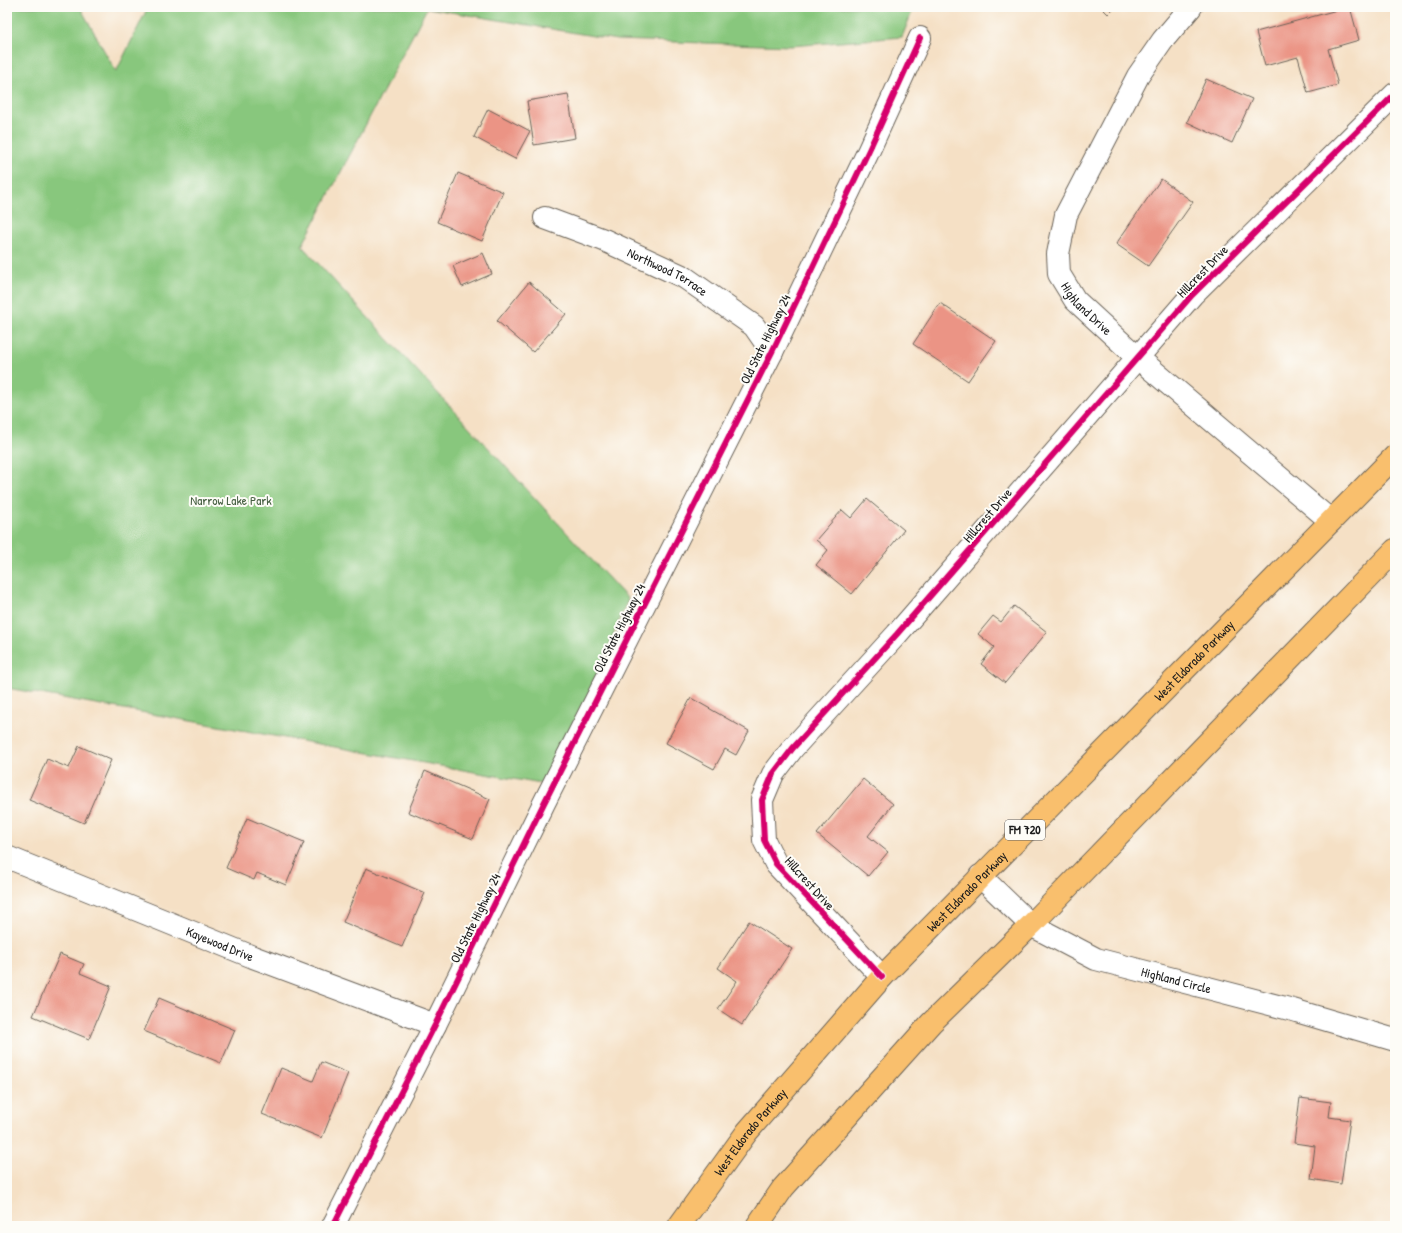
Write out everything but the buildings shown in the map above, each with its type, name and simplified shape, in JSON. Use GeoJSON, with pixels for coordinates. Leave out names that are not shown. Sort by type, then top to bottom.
{"type":"FeatureCollection","features":[{"type":"Feature","properties":{"kind":"main road","name":"West Eldorado Parkway"},"geometry":{"type":"LineString","coordinates":[[679,1226],[747,1132],[882,977],[1395,456]]}},
{"type":"Feature","properties":{"kind":"main road"},"geometry":{"type":"LineString","coordinates":[[757,1226],[783,1188],[931,1023],[1031,925],[1395,550]]}},
{"type":"Feature","properties":{"kind":"street","name":"Highland Drive"},"geometry":{"type":"LineString","coordinates":[[1190,7],[1163,40],[1138,76],[1066,215],[1058,254],[1059,274],[1075,300],[1138,358],[1331,521]]}},
{"type":"Feature","properties":{"kind":"street","name":"Old State Highway 24"},"geometry":{"type":"LineString","coordinates":[[333,1226],[435,1025],[544,803],[772,352],[869,150],[920,38]]}},
{"type":"Feature","properties":{"kind":"street","name":"Hillcrest Drive"},"geometry":{"type":"LineString","coordinates":[[882,977],[776,864],[764,840],[762,800],[773,774],[793,748],[897,634],[1192,295],[1395,94]]}},
{"type":"Feature","properties":{"kind":"street","name":"Northwood Terrace"},"geometry":{"type":"LineString","coordinates":[[545,218],[604,240],[684,277],[754,326],[772,352]]}},
{"type":"Feature","properties":{"kind":"street","name":"Kayewood Drive"},"geometry":{"type":"LineString","coordinates":[[7,856],[253,957],[435,1025]]}},
{"type":"Feature","properties":{"kind":"street","name":"Highland Circle"},"geometry":{"type":"LineString","coordinates":[[980,876],[1031,925],[1096,959],[1293,1010],[1395,1040]]}},
{"type":"Feature","properties":{"kind":"green space","name":"Narrow Lake Park"},"geometry":{"type":"Polygon","coordinates":[[[7,7],[80,7],[116,72],[148,7],[914,7],[902,37],[791,46],[617,40],[427,8],[302,246],[628,599],[552,786],[7,688],[7,7]]]}},
{"type":"Feature","properties":{"kind":"cycle path"},"geometry":{"type":"LineString","coordinates":[[333,1226],[435,1025],[544,803],[772,352],[869,150],[920,38]]}},
{"type":"Feature","properties":{"kind":"cycle path"},"geometry":{"type":"LineString","coordinates":[[882,977],[776,864],[764,840],[762,800],[773,774],[793,748],[897,634],[1192,295],[1395,94]]}}]}
